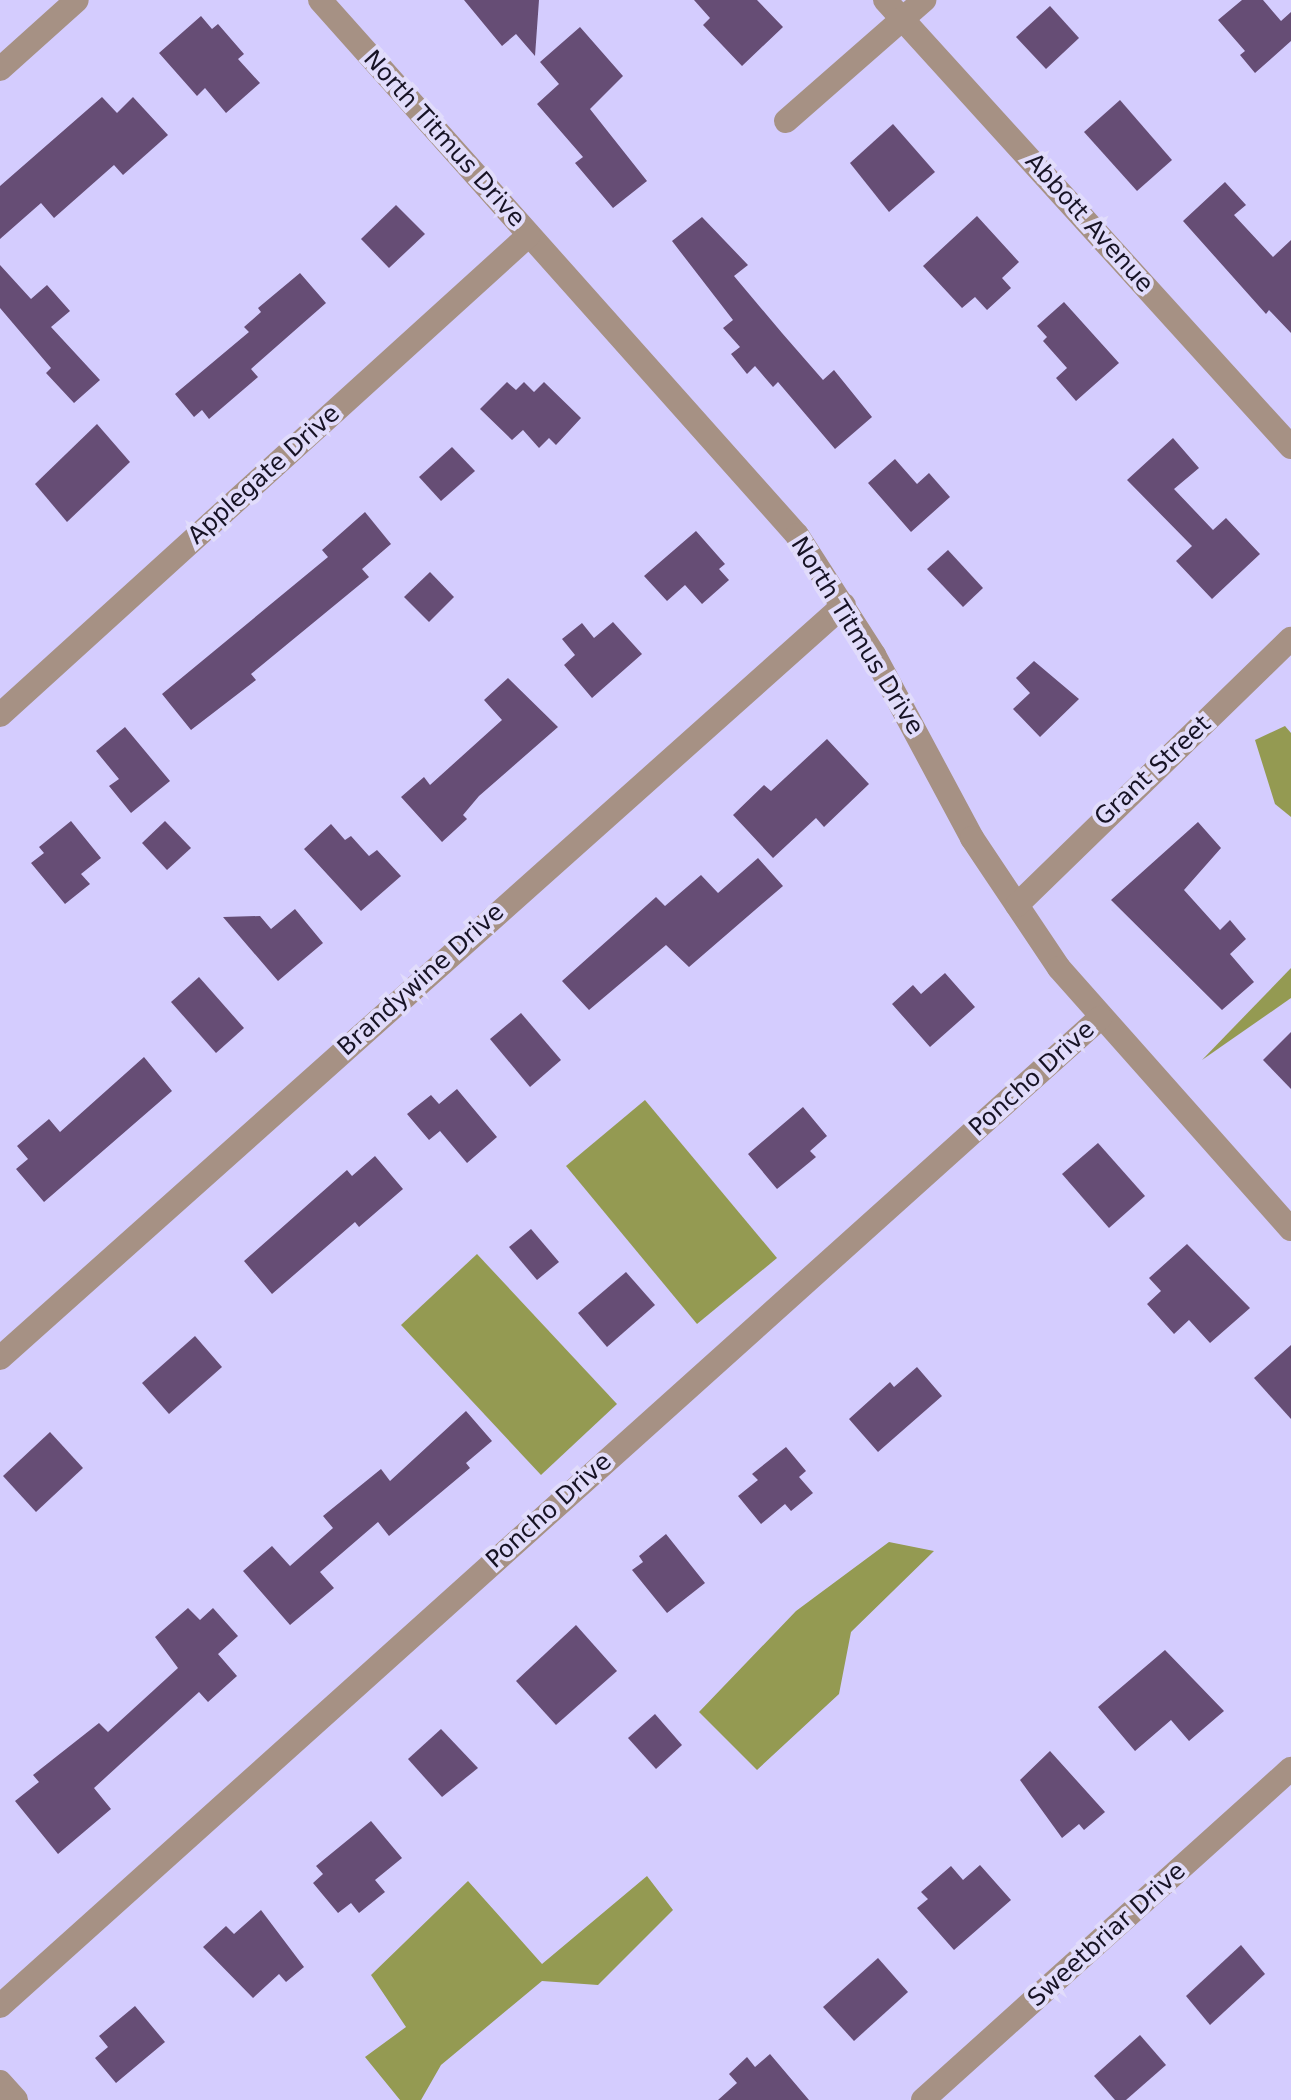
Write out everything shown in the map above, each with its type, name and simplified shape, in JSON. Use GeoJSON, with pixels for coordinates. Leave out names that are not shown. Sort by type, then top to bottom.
{"type":"FeatureCollection","features":[{"type":"Feature","properties":{"kind":"street"},"geometry":{"type":"LineString","coordinates":[[0,69],[77,0]]}},
{"type":"Feature","properties":{"kind":"street","name":"North Titmus Drive"},"geometry":{"type":"LineString","coordinates":[[320,0],[797,535],[844,605],[972,838],[1017,905],[1100,1018],[1291,1229]]}},
{"type":"Feature","properties":{"kind":"street","name":"Abbott Avenue"},"geometry":{"type":"LineString","coordinates":[[885,0],[1291,447]]}},
{"type":"Feature","properties":{"kind":"street"},"geometry":{"type":"LineString","coordinates":[[786,121],[924,0]]}},
{"type":"Feature","properties":{"kind":"street","name":"Applegate Drive"},"geometry":{"type":"LineString","coordinates":[[0,715],[529,235]]}},
{"type":"Feature","properties":{"kind":"street","name":"Brandywine Drive"},"geometry":{"type":"LineString","coordinates":[[0,1358],[844,605]]}},
{"type":"Feature","properties":{"kind":"street","name":"Grant Street"},"geometry":{"type":"LineString","coordinates":[[1017,905],[1291,639]]}},
{"type":"Feature","properties":{"kind":"street","name":"Poncho Drive"},"geometry":{"type":"LineString","coordinates":[[0,2006],[1100,1018]]}},
{"type":"Feature","properties":{"kind":"street","name":"Sweetbriar Drive"},"geometry":{"type":"LineString","coordinates":[[923,2100],[1291,1769]]}},
{"type":"Feature","properties":{"kind":"street"},"geometry":{"type":"LineString","coordinates":[[0,2082],[16,2100]]}},
{"type":"Feature","properties":{"kind":"green space"},"geometry":{"type":"Polygon","coordinates":[[[1285,726],[1291,733],[1291,817],[1275,804],[1255,740],[1285,726]]]}},
{"type":"Feature","properties":{"kind":"green space"},"geometry":{"type":"Polygon","coordinates":[[[1291,968],[1291,998],[1202,1060],[1291,968]]]}},
{"type":"Feature","properties":{"kind":"green space"},"geometry":{"type":"Polygon","coordinates":[[[645,1100],[777,1258],[697,1324],[566,1166],[645,1100]]]}},
{"type":"Feature","properties":{"kind":"green space"},"geometry":{"type":"Polygon","coordinates":[[[477,1254],[617,1404],[541,1475],[401,1325],[477,1254]]]}},
{"type":"Feature","properties":{"kind":"green space"},"geometry":{"type":"Polygon","coordinates":[[[889,1542],[934,1551],[851,1632],[839,1694],[757,1770],[699,1712],[796,1611],[889,1542]]]}},
{"type":"Feature","properties":{"kind":"green space"},"geometry":{"type":"Polygon","coordinates":[[[647,1876],[673,1910],[598,1985],[542,1981],[441,2065],[421,2100],[400,2100],[365,2057],[406,2027],[371,1975],[468,1881],[542,1964],[647,1876]]]}},
{"type":"Feature","properties":{"kind":"building"},"geometry":{"type":"Polygon","coordinates":[[[464,0],[539,0],[535,56],[516,34],[502,46],[464,0]]]}},
{"type":"Feature","properties":{"kind":"building"},"geometry":{"type":"Polygon","coordinates":[[[694,0],[757,0],[783,27],[742,66],[703,25],[710,18],[694,0]]]}},
{"type":"Feature","properties":{"kind":"building"},"geometry":{"type":"Polygon","coordinates":[[[1242,0],[1263,0],[1281,21],[1291,12],[1291,41],[1255,73],[1240,55],[1245,51],[1218,20],[1242,0]]]}},
{"type":"Feature","properties":{"kind":"building"},"geometry":{"type":"Polygon","coordinates":[[[1050,6],[1079,38],[1046,69],[1016,37],[1050,6]]]}},
{"type":"Feature","properties":{"kind":"building"},"geometry":{"type":"Polygon","coordinates":[[[201,16],[212,29],[218,24],[244,54],[238,59],[260,83],[226,113],[205,88],[197,96],[159,53],[201,16]]]}},
{"type":"Feature","properties":{"kind":"building"},"geometry":{"type":"Polygon","coordinates":[[[580,27],[623,76],[590,109],[647,181],[613,208],[575,163],[583,157],[537,104],[559,84],[540,62],[580,27]]]}},
{"type":"Feature","properties":{"kind":"building"},"geometry":{"type":"Polygon","coordinates":[[[102,97],[117,113],[133,97],[168,135],[123,175],[114,165],[54,218],[41,203],[0,239],[0,186],[102,97]]]}},
{"type":"Feature","properties":{"kind":"building"},"geometry":{"type":"Polygon","coordinates":[[[1120,100],[1172,160],[1137,191],[1084,132],[1120,100]]]}},
{"type":"Feature","properties":{"kind":"building"},"geometry":{"type":"Polygon","coordinates":[[[893,124],[935,172],[889,212],[850,163],[893,124]]]}},
{"type":"Feature","properties":{"kind":"building"},"geometry":{"type":"Polygon","coordinates":[[[1225,182],[1246,205],[1234,215],[1273,257],[1291,240],[1291,333],[1269,310],[1266,314],[1183,221],[1225,182]]]}},
{"type":"Feature","properties":{"kind":"building"},"geometry":{"type":"Polygon","coordinates":[[[396,205],[425,234],[389,268],[361,239],[396,205]]]}},
{"type":"Feature","properties":{"kind":"building"},"geometry":{"type":"Polygon","coordinates":[[[977,216],[1019,262],[1002,278],[1011,288],[987,310],[975,297],[962,308],[923,266],[977,216]]]}},
{"type":"Feature","properties":{"kind":"building"},"geometry":{"type":"Polygon","coordinates":[[[702,217],[748,265],[734,276],[782,333],[823,380],[834,370],[872,417],[835,449],[778,382],[773,387],[755,366],[747,374],[731,354],[740,347],[723,328],[733,320],[672,241],[702,217]]]}},
{"type":"Feature","properties":{"kind":"building"},"geometry":{"type":"Polygon","coordinates":[[[0,265],[31,299],[47,285],[70,311],[51,327],[100,380],[74,403],[46,373],[51,368],[0,308],[0,265]]]}},
{"type":"Feature","properties":{"kind":"building"},"geometry":{"type":"Polygon","coordinates":[[[300,273],[326,303],[251,369],[258,377],[209,419],[202,410],[194,417],[175,394],[249,332],[244,327],[261,312],[258,308],[300,273]]]}},
{"type":"Feature","properties":{"kind":"building"},"geometry":{"type":"Polygon","coordinates":[[[1064,302],[1119,363],[1076,401],[1056,378],[1067,368],[1043,341],[1047,337],[1037,326],[1064,302]]]}},
{"type":"Feature","properties":{"kind":"building"},"geometry":{"type":"Polygon","coordinates":[[[507,382],[516,390],[524,382],[534,392],[544,382],[581,418],[556,445],[549,438],[539,448],[523,430],[512,440],[480,409],[507,382]]]}},
{"type":"Feature","properties":{"kind":"building"},"geometry":{"type":"Polygon","coordinates":[[[97,424],[130,462],[67,522],[35,484],[97,424]]]}},
{"type":"Feature","properties":{"kind":"building"},"geometry":{"type":"Polygon","coordinates":[[[1173,438],[1199,468],[1174,489],[1213,530],[1226,518],[1260,554],[1212,599],[1176,561],[1192,546],[1127,480],[1173,438]]]}},
{"type":"Feature","properties":{"kind":"building"},"geometry":{"type":"Polygon","coordinates":[[[452,447],[475,471],[441,501],[419,477],[452,447]]]}},
{"type":"Feature","properties":{"kind":"building"},"geometry":{"type":"Polygon","coordinates":[[[895,459],[917,484],[929,473],[950,497],[911,532],[868,483],[895,459]]]}},
{"type":"Feature","properties":{"kind":"building"},"geometry":{"type":"Polygon","coordinates":[[[365,512],[391,544],[362,569],[369,577],[251,674],[256,680],[191,730],[162,694],[328,557],[322,550],[365,512]]]}},
{"type":"Feature","properties":{"kind":"building"},"geometry":{"type":"Polygon","coordinates":[[[696,531],[725,564],[719,569],[729,580],[702,604],[685,585],[667,601],[644,576],[696,531]]]}},
{"type":"Feature","properties":{"kind":"building"},"geometry":{"type":"Polygon","coordinates":[[[948,550],[983,588],[963,607],[927,569],[948,550]]]}},
{"type":"Feature","properties":{"kind":"building"},"geometry":{"type":"Polygon","coordinates":[[[430,572],[454,597],[429,622],[404,597],[430,572]]]}},
{"type":"Feature","properties":{"kind":"building"},"geometry":{"type":"Polygon","coordinates":[[[613,622],[642,654],[592,698],[564,665],[575,655],[562,639],[582,623],[594,638],[613,622]]]}},
{"type":"Feature","properties":{"kind":"building"},"geometry":{"type":"Polygon","coordinates":[[[1034,661],[1079,699],[1040,737],[1013,709],[1030,693],[1016,678],[1034,661]]]}},
{"type":"Feature","properties":{"kind":"building"},"geometry":{"type":"Polygon","coordinates":[[[508,678],[558,727],[479,796],[463,815],[467,819],[442,842],[401,797],[424,777],[430,785],[502,720],[484,700],[508,678]]]}},
{"type":"Feature","properties":{"kind":"building"},"geometry":{"type":"Polygon","coordinates":[[[125,727],[170,781],[131,813],[109,786],[119,779],[96,751],[125,727]]]}},
{"type":"Feature","properties":{"kind":"building"},"geometry":{"type":"Polygon","coordinates":[[[827,739],[869,784],[824,827],[816,818],[773,858],[733,815],[764,785],[771,791],[827,739]]]}},
{"type":"Feature","properties":{"kind":"building"},"geometry":{"type":"Polygon","coordinates":[[[71,821],[101,858],[81,874],[90,884],[65,904],[31,863],[44,853],[39,847],[71,821]]]}},
{"type":"Feature","properties":{"kind":"building"},"geometry":{"type":"Polygon","coordinates":[[[165,821],[191,848],[167,870],[142,843],[165,821]]]}},
{"type":"Feature","properties":{"kind":"building"},"geometry":{"type":"Polygon","coordinates":[[[1198,822],[1221,848],[1184,890],[1220,930],[1230,920],[1246,939],[1230,954],[1254,982],[1222,1010],[1111,900],[1198,822]]]}},
{"type":"Feature","properties":{"kind":"building"},"geometry":{"type":"Polygon","coordinates":[[[331,824],[345,840],[351,836],[369,856],[377,850],[401,876],[361,911],[304,849],[331,824]]]}},
{"type":"Feature","properties":{"kind":"building"},"geometry":{"type":"Polygon","coordinates":[[[758,858],[783,886],[689,967],[666,945],[589,1010],[562,981],[656,897],[665,906],[701,875],[718,893],[758,858]]]}},
{"type":"Feature","properties":{"kind":"building"},"geometry":{"type":"Polygon","coordinates":[[[295,909],[323,943],[278,981],[223,917],[260,916],[271,929],[295,909]]]}},
{"type":"Feature","properties":{"kind":"building"},"geometry":{"type":"Polygon","coordinates":[[[945,973],[975,1007],[930,1047],[892,1004],[913,985],[921,994],[945,973]]]}},
{"type":"Feature","properties":{"kind":"building"},"geometry":{"type":"Polygon","coordinates":[[[199,977],[244,1028],[216,1053],[171,1002],[199,977]]]}},
{"type":"Feature","properties":{"kind":"building"},"geometry":{"type":"Polygon","coordinates":[[[521,1013],[561,1060],[530,1087],[490,1039],[521,1013]]]}},
{"type":"Feature","properties":{"kind":"building"},"geometry":{"type":"Polygon","coordinates":[[[1291,1032],[1291,1089],[1263,1060],[1291,1032]]]}},
{"type":"Feature","properties":{"kind":"building"},"geometry":{"type":"Polygon","coordinates":[[[144,1057],[172,1091],[44,1202],[16,1169],[28,1159],[17,1146],[49,1119],[60,1132],[144,1057]]]}},
{"type":"Feature","properties":{"kind":"building"},"geometry":{"type":"Polygon","coordinates":[[[457,1089],[497,1137],[467,1163],[440,1131],[429,1140],[407,1114],[431,1095],[439,1104],[457,1089]]]}},
{"type":"Feature","properties":{"kind":"building"},"geometry":{"type":"Polygon","coordinates":[[[803,1107],[827,1136],[810,1151],[816,1157],[777,1189],[748,1154],[803,1107]]]}},
{"type":"Feature","properties":{"kind":"building"},"geometry":{"type":"Polygon","coordinates":[[[1098,1143],[1145,1196],[1109,1228],[1062,1174],[1098,1143]]]}},
{"type":"Feature","properties":{"kind":"building"},"geometry":{"type":"Polygon","coordinates":[[[375,1156],[403,1189],[359,1227],[355,1222],[272,1294],[244,1261],[347,1170],[352,1176],[375,1156]]]}},
{"type":"Feature","properties":{"kind":"building"},"geometry":{"type":"Polygon","coordinates":[[[531,1229],[559,1262],[537,1280],[509,1247],[531,1229]]]}},
{"type":"Feature","properties":{"kind":"building"},"geometry":{"type":"Polygon","coordinates":[[[1187,1244],[1250,1308],[1210,1343],[1189,1320],[1174,1334],[1147,1304],[1161,1291],[1149,1278],[1187,1244]]]}},
{"type":"Feature","properties":{"kind":"building"},"geometry":{"type":"Polygon","coordinates":[[[626,1272],[655,1305],[607,1347],[578,1313],[626,1272]]]}},
{"type":"Feature","properties":{"kind":"building"},"geometry":{"type":"Polygon","coordinates":[[[195,1336],[222,1367],[169,1414],[142,1383],[195,1336]]]}},
{"type":"Feature","properties":{"kind":"building"},"geometry":{"type":"Polygon","coordinates":[[[1291,1345],[1291,1419],[1254,1378],[1291,1345]]]}},
{"type":"Feature","properties":{"kind":"building"},"geometry":{"type":"Polygon","coordinates":[[[917,1367],[942,1396],[878,1452],[849,1419],[890,1382],[894,1387],[917,1367]]]}},
{"type":"Feature","properties":{"kind":"building"},"geometry":{"type":"Polygon","coordinates":[[[466,1411],[492,1441],[466,1463],[470,1468],[389,1536],[378,1522],[320,1572],[334,1588],[290,1625],[243,1571],[272,1546],[290,1566],[333,1528],[323,1516],[381,1469],[390,1481],[466,1411]]]}},
{"type":"Feature","properties":{"kind":"building"},"geometry":{"type":"Polygon","coordinates":[[[50,1432],[83,1468],[36,1512],[3,1476],[50,1432]]]}},
{"type":"Feature","properties":{"kind":"building"},"geometry":{"type":"Polygon","coordinates":[[[786,1447],[806,1471],[799,1477],[813,1493],[791,1511],[785,1504],[761,1524],[738,1496],[758,1480],[752,1474],[786,1447]]]}},
{"type":"Feature","properties":{"kind":"building"},"geometry":{"type":"Polygon","coordinates":[[[666,1534],[705,1583],[667,1613],[632,1570],[643,1562],[639,1556],[666,1534]]]}},
{"type":"Feature","properties":{"kind":"building"},"geometry":{"type":"Polygon","coordinates":[[[188,1608],[200,1620],[213,1608],[238,1636],[218,1654],[237,1676],[208,1702],[199,1692],[94,1788],[111,1809],[58,1854],[15,1801],[39,1782],[33,1775],[99,1723],[108,1732],[178,1668],[155,1637],[188,1608]]]}},
{"type":"Feature","properties":{"kind":"building"},"geometry":{"type":"Polygon","coordinates":[[[576,1625],[617,1671],[556,1725],[516,1681],[576,1625]]]}},
{"type":"Feature","properties":{"kind":"building"},"geometry":{"type":"Polygon","coordinates":[[[1165,1650],[1224,1711],[1189,1741],[1171,1720],[1135,1751],[1098,1707],[1165,1650]]]}},
{"type":"Feature","properties":{"kind":"building"},"geometry":{"type":"Polygon","coordinates":[[[655,1714],[682,1745],[656,1769],[628,1738],[655,1714]]]}},
{"type":"Feature","properties":{"kind":"building"},"geometry":{"type":"Polygon","coordinates":[[[441,1729],[478,1768],[442,1797],[408,1759],[441,1729]]]}},
{"type":"Feature","properties":{"kind":"building"},"geometry":{"type":"Polygon","coordinates":[[[1050,1751],[1105,1812],[1084,1830],[1079,1824],[1062,1838],[1020,1780],[1050,1751]]]}},
{"type":"Feature","properties":{"kind":"building"},"geometry":{"type":"Polygon","coordinates":[[[371,1821],[402,1858],[375,1880],[385,1892],[359,1913],[351,1903],[338,1913],[313,1883],[323,1874],[316,1866],[371,1821]]]}},
{"type":"Feature","properties":{"kind":"building"},"geometry":{"type":"Polygon","coordinates":[[[980,1865],[1011,1900],[954,1950],[917,1908],[928,1899],[921,1892],[951,1866],[963,1880],[980,1865]]]}},
{"type":"Feature","properties":{"kind":"building"},"geometry":{"type":"Polygon","coordinates":[[[261,1910],[304,1967],[286,1982],[279,1974],[253,1998],[203,1947],[226,1926],[234,1934],[261,1910]]]}},
{"type":"Feature","properties":{"kind":"building"},"geometry":{"type":"Polygon","coordinates":[[[1241,1945],[1265,1974],[1210,2025],[1186,1996],[1241,1945]]]}},
{"type":"Feature","properties":{"kind":"building"},"geometry":{"type":"Polygon","coordinates":[[[878,1958],[908,1992],[854,2041],[823,2007],[878,1958]]]}},
{"type":"Feature","properties":{"kind":"building"},"geometry":{"type":"Polygon","coordinates":[[[135,2006],[165,2042],[116,2083],[95,2058],[108,2047],[99,2036],[135,2006]]]}},
{"type":"Feature","properties":{"kind":"building"},"geometry":{"type":"Polygon","coordinates":[[[1140,2035],[1166,2065],[1126,2100],[1115,2100],[1094,2076],[1140,2035]]]}},
{"type":"Feature","properties":{"kind":"building"},"geometry":{"type":"Polygon","coordinates":[[[770,2054],[809,2100],[718,2100],[737,2083],[729,2074],[747,2057],[755,2067],[770,2054]]]}}]}
